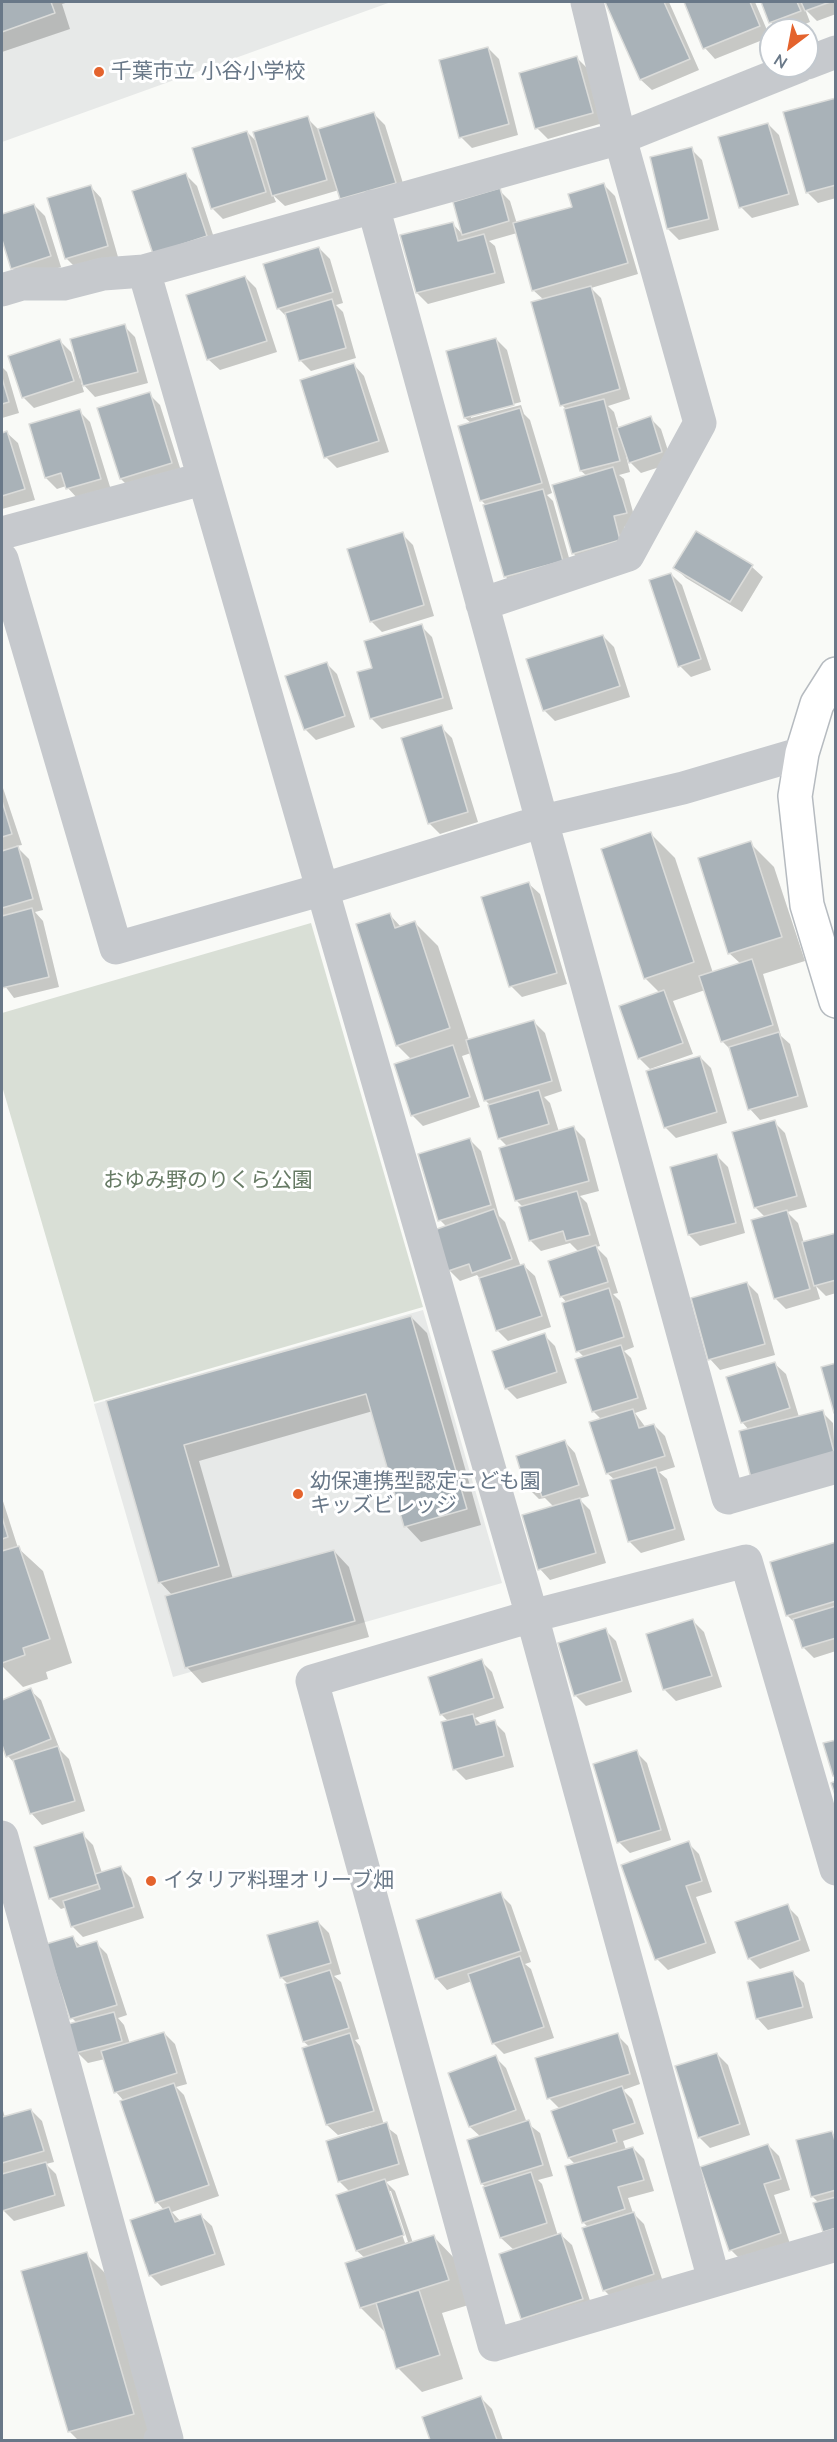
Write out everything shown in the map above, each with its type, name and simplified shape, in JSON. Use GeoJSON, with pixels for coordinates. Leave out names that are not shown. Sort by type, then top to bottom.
{"type":"FeatureCollection","features":[{"type":"Feature","properties":{"kind":"street"},"geometry":{"type":"LineString","coordinates":[[482,604],[628,555],[700,423],[620,138],[587,2]]}},
{"type":"Feature","properties":{"kind":"street"},"geometry":{"type":"LineString","coordinates":[[819,58],[836,52]]}},
{"type":"Feature","properties":{"kind":"street"},"geometry":{"type":"LineString","coordinates":[[2,290],[22,284],[64,284],[104,274],[144,271],[620,138],[770,78]]}},
{"type":"Feature","properties":{"kind":"street"},"geometry":{"type":"LineString","coordinates":[[373,206],[728,1498],[836,1467]]}},
{"type":"Feature","properties":{"kind":"street"},"geometry":{"type":"LineString","coordinates":[[144,271],[202,479],[324,889],[531,1616],[714,2280]]}},
{"type":"Feature","properties":{"kind":"street"},"geometry":{"type":"LineString","coordinates":[[2,533],[202,479]]}},
{"type":"Feature","properties":{"kind":"street"},"geometry":{"type":"LineString","coordinates":[[2,559],[116,948],[324,889],[543,822],[683,788],[802,753]]}},
{"type":"Feature","properties":{"kind":"street"},"geometry":{"type":"LineString","coordinates":[[836,674],[817,704],[802,753],[795,796],[807,905],[836,1001]]}},
{"type":"Feature","properties":{"kind":"street"},"geometry":{"type":"LineString","coordinates":[[836,1869],[746,1561],[531,1616],[312,1681],[494,2345],[836,2245]]}},
{"type":"Feature","properties":{"kind":"street"},"geometry":{"type":"LineString","coordinates":[[2,1844],[167,2439],[160,2440]]}},
{"type":"Feature","properties":{"kind":"shaded area","name":"千葉市立 小谷小学校"},"geometry":{"type":"Polygon","coordinates":[[[2,2],[391,2],[2,142],[2,2]]]}},
{"type":"Feature","properties":{"kind":"shaded area","name":"幼保連携型認定こども園 キッズビレッジ"},"geometry":{"type":"Polygon","coordinates":[[[423,1310],[502,1583],[173,1677],[94,1404],[423,1310]]]}},
{"type":"Feature","properties":{"kind":"green space","name":"おゆみ野のりくら公園"},"geometry":{"type":"Polygon","coordinates":[[[311,923],[423,1307],[94,1402],[2,1086],[2,1013],[311,923]]]}},
{"type":"Feature","properties":{"kind":"building"},"geometry":{"type":"Polygon","coordinates":[[[2,2],[51,2],[55,13],[2,32],[2,2]]]}},
{"type":"Feature","properties":{"kind":"building"},"geometry":{"type":"Polygon","coordinates":[[[605,2],[664,2],[690,59],[640,80],[605,2]]]}},
{"type":"Feature","properties":{"kind":"building"},"geometry":{"type":"Polygon","coordinates":[[[684,2],[750,2],[759,26],[703,49],[684,2]]]}},
{"type":"Feature","properties":{"kind":"building"},"geometry":{"type":"Polygon","coordinates":[[[761,2],[797,2],[801,11],[782,18],[767,18],[761,2]]]}},
{"type":"Feature","properties":{"kind":"building"},"geometry":{"type":"Polygon","coordinates":[[[801,2],[830,2],[805,11],[801,2]]]}},
{"type":"Feature","properties":{"kind":"building"},"geometry":{"type":"Polygon","coordinates":[[[488,47],[509,124],[459,138],[439,60],[488,47]]]}},
{"type":"Feature","properties":{"kind":"building"},"geometry":{"type":"Polygon","coordinates":[[[577,56],[593,113],[535,129],[519,73],[577,56]]]}},
{"type":"Feature","properties":{"kind":"building"},"geometry":{"type":"Polygon","coordinates":[[[836,98],[836,185],[806,193],[783,112],[836,98]]]}},
{"type":"Feature","properties":{"kind":"building"},"geometry":{"type":"Polygon","coordinates":[[[374,112],[396,183],[340,199],[318,129],[374,112]]]}},
{"type":"Feature","properties":{"kind":"building"},"geometry":{"type":"Polygon","coordinates":[[[308,116],[327,180],[272,196],[253,132],[308,116]]]}},
{"type":"Feature","properties":{"kind":"building"},"geometry":{"type":"Polygon","coordinates":[[[768,123],[789,194],[739,208],[718,137],[768,123]]]}},
{"type":"Feature","properties":{"kind":"building"},"geometry":{"type":"Polygon","coordinates":[[[247,131],[266,192],[211,209],[192,148],[247,131]]]}},
{"type":"Feature","properties":{"kind":"building"},"geometry":{"type":"Polygon","coordinates":[[[692,147],[709,219],[667,229],[650,157],[692,147]]]}},
{"type":"Feature","properties":{"kind":"building"},"geometry":{"type":"Polygon","coordinates":[[[186,173],[207,236],[153,254],[132,191],[186,173]]]}},
{"type":"Feature","properties":{"kind":"building"},"geometry":{"type":"Polygon","coordinates":[[[604,183],[628,263],[532,291],[513,223],[572,207],[568,194],[604,183]]]}},
{"type":"Feature","properties":{"kind":"building"},"geometry":{"type":"Polygon","coordinates":[[[91,185],[108,246],[65,259],[47,198],[91,185]]]}},
{"type":"Feature","properties":{"kind":"building"},"geometry":{"type":"Polygon","coordinates":[[[500,188],[509,221],[462,235],[453,202],[500,188]]]}},
{"type":"Feature","properties":{"kind":"building"},"geometry":{"type":"Polygon","coordinates":[[[34,204],[51,256],[11,269],[2,240],[2,214],[34,204]]]}},
{"type":"Feature","properties":{"kind":"building"},"geometry":{"type":"Polygon","coordinates":[[[453,222],[458,241],[484,234],[495,273],[416,293],[400,235],[453,222]]]}},
{"type":"Feature","properties":{"kind":"building"},"geometry":{"type":"Polygon","coordinates":[[[319,247],[333,292],[277,309],[263,264],[319,247]]]}},
{"type":"Feature","properties":{"kind":"building"},"geometry":{"type":"Polygon","coordinates":[[[245,276],[267,341],[207,360],[186,295],[245,276]]]}},
{"type":"Feature","properties":{"kind":"building"},"geometry":{"type":"Polygon","coordinates":[[[591,286],[620,389],[560,406],[531,302],[591,286]]]}},
{"type":"Feature","properties":{"kind":"building"},"geometry":{"type":"Polygon","coordinates":[[[332,299],[346,348],[299,361],[285,313],[332,299]]]}},
{"type":"Feature","properties":{"kind":"building"},"geometry":{"type":"Polygon","coordinates":[[[125,324],[138,372],[83,386],[70,339],[125,324]]]}},
{"type":"Feature","properties":{"kind":"building"},"geometry":{"type":"Polygon","coordinates":[[[496,338],[514,405],[464,418],[446,351],[496,338]]]}},
{"type":"Feature","properties":{"kind":"building"},"geometry":{"type":"Polygon","coordinates":[[[60,339],[74,381],[22,398],[8,356],[60,339]]]}},
{"type":"Feature","properties":{"kind":"building"},"geometry":{"type":"Polygon","coordinates":[[[354,363],[379,441],[324,458],[300,380],[354,363]]]}},
{"type":"Feature","properties":{"kind":"building"},"geometry":{"type":"Polygon","coordinates":[[[2,378],[9,402],[2,404],[2,378]]]}},
{"type":"Feature","properties":{"kind":"building"},"geometry":{"type":"Polygon","coordinates":[[[150,392],[172,463],[120,479],[97,408],[150,392]]]}},
{"type":"Feature","properties":{"kind":"building"},"geometry":{"type":"Polygon","coordinates":[[[604,399],[620,461],[580,471],[564,409],[604,399]]]}},
{"type":"Feature","properties":{"kind":"building"},"geometry":{"type":"Polygon","coordinates":[[[520,408],[542,483],[480,501],[458,426],[520,408]]]}},
{"type":"Feature","properties":{"kind":"building"},"geometry":{"type":"Polygon","coordinates":[[[80,409],[101,479],[66,489],[61,473],[45,478],[29,424],[80,409]]]}},
{"type":"Feature","properties":{"kind":"building"},"geometry":{"type":"Polygon","coordinates":[[[651,416],[662,452],[629,463],[617,428],[651,416]]]}},
{"type":"Feature","properties":{"kind":"building"},"geometry":{"type":"Polygon","coordinates":[[[7,431],[25,489],[2,496],[2,433],[7,431]]]}},
{"type":"Feature","properties":{"kind":"building"},"geometry":{"type":"Polygon","coordinates":[[[613,467],[627,513],[614,516],[620,540],[572,554],[552,485],[613,467]]]}},
{"type":"Feature","properties":{"kind":"building"},"geometry":{"type":"Polygon","coordinates":[[[543,489],[563,561],[504,577],[483,505],[543,489]]]}},
{"type":"Feature","properties":{"kind":"building"},"geometry":{"type":"Polygon","coordinates":[[[696,531],[753,565],[730,602],[673,568],[696,531]]]}},
{"type":"Feature","properties":{"kind":"building"},"geometry":{"type":"Polygon","coordinates":[[[403,532],[424,605],[370,622],[347,549],[403,532]]]}},
{"type":"Feature","properties":{"kind":"building"},"geometry":{"type":"Polygon","coordinates":[[[671,573],[701,659],[678,667],[649,580],[671,573]]]}},
{"type":"Feature","properties":{"kind":"building"},"geometry":{"type":"Polygon","coordinates":[[[422,624],[443,698],[370,719],[357,672],[372,668],[364,641],[422,624]]]}},
{"type":"Feature","properties":{"kind":"building"},"geometry":{"type":"Polygon","coordinates":[[[603,635],[620,686],[543,711],[526,659],[603,635]]]}},
{"type":"Feature","properties":{"kind":"building"},"geometry":{"type":"Polygon","coordinates":[[[327,662],[345,716],[304,730],[285,676],[327,662]]]}},
{"type":"Feature","properties":{"kind":"building"},"geometry":{"type":"Polygon","coordinates":[[[442,725],[468,812],[428,824],[401,738],[442,725]]]}},
{"type":"Feature","properties":{"kind":"building"},"geometry":{"type":"Polygon","coordinates":[[[2,801],[12,834],[2,837],[2,801]]]}},
{"type":"Feature","properties":{"kind":"building"},"geometry":{"type":"Polygon","coordinates":[[[651,832],[694,962],[644,979],[601,849],[651,832]]]}},
{"type":"Feature","properties":{"kind":"building"},"geometry":{"type":"Polygon","coordinates":[[[751,841],[782,937],[728,954],[698,858],[751,841]]]}},
{"type":"Feature","properties":{"kind":"building"},"geometry":{"type":"Polygon","coordinates":[[[18,846],[33,899],[2,908],[2,851],[18,846]]]}},
{"type":"Feature","properties":{"kind":"building"},"geometry":{"type":"Polygon","coordinates":[[[529,882],[557,973],[509,987],[481,897],[529,882]]]}},
{"type":"Feature","properties":{"kind":"building"},"geometry":{"type":"Polygon","coordinates":[[[32,908],[49,977],[2,988],[2,916],[32,908]]]}},
{"type":"Feature","properties":{"kind":"building"},"geometry":{"type":"Polygon","coordinates":[[[390,913],[395,928],[415,921],[450,1028],[396,1046],[356,924],[390,913]]]}},
{"type":"Feature","properties":{"kind":"building"},"geometry":{"type":"Polygon","coordinates":[[[752,959],[773,1025],[721,1042],[699,976],[752,959]]]}},
{"type":"Feature","properties":{"kind":"building"},"geometry":{"type":"Polygon","coordinates":[[[664,990],[683,1043],[638,1059],[619,1006],[664,990]]]}},
{"type":"Feature","properties":{"kind":"building"},"geometry":{"type":"Polygon","coordinates":[[[534,1020],[552,1081],[484,1101],[466,1040],[534,1020]]]}},
{"type":"Feature","properties":{"kind":"building"},"geometry":{"type":"Polygon","coordinates":[[[779,1032],[798,1096],[748,1110],[729,1047],[779,1032]]]}},
{"type":"Feature","properties":{"kind":"building"},"geometry":{"type":"Polygon","coordinates":[[[453,1045],[470,1097],[411,1116],[394,1064],[453,1045]]]}},
{"type":"Feature","properties":{"kind":"building"},"geometry":{"type":"Polygon","coordinates":[[[700,1056],[717,1112],[664,1128],[646,1071],[700,1056]]]}},
{"type":"Feature","properties":{"kind":"building"},"geometry":{"type":"Polygon","coordinates":[[[539,1090],[549,1124],[498,1139],[488,1105],[539,1090]]]}},
{"type":"Feature","properties":{"kind":"building"},"geometry":{"type":"Polygon","coordinates":[[[775,1120],[797,1196],[754,1208],[732,1132],[775,1120]]]}},
{"type":"Feature","properties":{"kind":"building"},"geometry":{"type":"Polygon","coordinates":[[[574,1126],[589,1181],[515,1201],[499,1148],[574,1126]]]}},
{"type":"Feature","properties":{"kind":"building"},"geometry":{"type":"Polygon","coordinates":[[[470,1138],[491,1205],[438,1221],[418,1154],[470,1138]]]}},
{"type":"Feature","properties":{"kind":"building"},"geometry":{"type":"Polygon","coordinates":[[[717,1154],[736,1223],[688,1235],[670,1167],[717,1154]]]}},
{"type":"Feature","properties":{"kind":"building"},"geometry":{"type":"Polygon","coordinates":[[[577,1191],[590,1235],[566,1241],[563,1231],[529,1241],[519,1207],[577,1191]]]}},
{"type":"Feature","properties":{"kind":"building"},"geometry":{"type":"Polygon","coordinates":[[[494,1209],[512,1259],[472,1273],[469,1264],[448,1271],[434,1230],[494,1209]]]}},
{"type":"Feature","properties":{"kind":"building"},"geometry":{"type":"Polygon","coordinates":[[[787,1210],[810,1289],[774,1299],[751,1220],[787,1210]]]}},
{"type":"Feature","properties":{"kind":"building"},"geometry":{"type":"Polygon","coordinates":[[[836,1233],[836,1280],[814,1286],[802,1242],[836,1233]]]}},
{"type":"Feature","properties":{"kind":"building"},"geometry":{"type":"Polygon","coordinates":[[[596,1245],[608,1282],[560,1297],[548,1261],[596,1245]]]}},
{"type":"Feature","properties":{"kind":"building"},"geometry":{"type":"Polygon","coordinates":[[[524,1264],[542,1316],[496,1331],[479,1278],[524,1264]]]}},
{"type":"Feature","properties":{"kind":"building"},"geometry":{"type":"Polygon","coordinates":[[[747,1282],[765,1344],[708,1360],[691,1298],[747,1282]]]}},
{"type":"Feature","properties":{"kind":"building"},"geometry":{"type":"Polygon","coordinates":[[[609,1288],[624,1337],[576,1352],[562,1303],[609,1288]]]}},
{"type":"Feature","properties":{"kind":"building"},"geometry":{"type":"Polygon","coordinates":[[[411,1316],[467,1509],[404,1527],[366,1394],[184,1445],[219,1566],[158,1583],[106,1401],[411,1316]]]}},
{"type":"Feature","properties":{"kind":"building"},"geometry":{"type":"Polygon","coordinates":[[[545,1333],[557,1372],[505,1389],[492,1351],[545,1333]]]}},
{"type":"Feature","properties":{"kind":"building"},"geometry":{"type":"Polygon","coordinates":[[[621,1345],[638,1398],[592,1412],[575,1359],[621,1345]]]}},
{"type":"Feature","properties":{"kind":"building"},"geometry":{"type":"Polygon","coordinates":[[[775,1362],[790,1408],[741,1423],[726,1377],[775,1362]]]}},
{"type":"Feature","properties":{"kind":"building"},"geometry":{"type":"Polygon","coordinates":[[[836,1363],[836,1413],[834,1413],[821,1367],[836,1363]]]}},
{"type":"Feature","properties":{"kind":"building"},"geometry":{"type":"Polygon","coordinates":[[[633,1409],[639,1428],[654,1424],[665,1456],[606,1474],[589,1422],[633,1409]]]}},
{"type":"Feature","properties":{"kind":"building"},"geometry":{"type":"Polygon","coordinates":[[[823,1410],[836,1460],[752,1482],[739,1431],[823,1410]]]}},
{"type":"Feature","properties":{"kind":"building"},"geometry":{"type":"Polygon","coordinates":[[[565,1440],[579,1485],[542,1497],[538,1486],[526,1489],[516,1456],[565,1440]]]}},
{"type":"Feature","properties":{"kind":"building"},"geometry":{"type":"Polygon","coordinates":[[[656,1467],[675,1529],[628,1542],[610,1480],[656,1467]]]}},
{"type":"Feature","properties":{"kind":"building"},"geometry":{"type":"Polygon","coordinates":[[[580,1498],[596,1553],[538,1570],[522,1515],[580,1498]]]}},
{"type":"Feature","properties":{"kind":"building"},"geometry":{"type":"Polygon","coordinates":[[[2,1517],[8,1537],[2,1539],[2,1517]]]}},
{"type":"Feature","properties":{"kind":"building"},"geometry":{"type":"Polygon","coordinates":[[[836,1542],[836,1601],[786,1616],[770,1562],[836,1542]]]}},
{"type":"Feature","properties":{"kind":"building"},"geometry":{"type":"Polygon","coordinates":[[[19,1546],[50,1639],[23,1648],[25,1655],[2,1663],[2,1551],[19,1546]]]}},
{"type":"Feature","properties":{"kind":"building"},"geometry":{"type":"Polygon","coordinates":[[[334,1550],[355,1621],[185,1668],[165,1596],[334,1550]]]}},
{"type":"Feature","properties":{"kind":"building"},"geometry":{"type":"Polygon","coordinates":[[[836,1606],[836,1638],[802,1648],[793,1619],[836,1606]]]}},
{"type":"Feature","properties":{"kind":"building"},"geometry":{"type":"Polygon","coordinates":[[[693,1619],[712,1676],[663,1690],[646,1634],[693,1619]]]}},
{"type":"Feature","properties":{"kind":"building"},"geometry":{"type":"Polygon","coordinates":[[[606,1628],[622,1681],[574,1696],[558,1643],[606,1628]]]}},
{"type":"Feature","properties":{"kind":"building"},"geometry":{"type":"Polygon","coordinates":[[[482,1659],[494,1698],[440,1715],[428,1677],[482,1659]]]}},
{"type":"Feature","properties":{"kind":"building"},"geometry":{"type":"Polygon","coordinates":[[[31,1688],[51,1739],[6,1757],[2,1745],[2,1700],[31,1688]]]}},
{"type":"Feature","properties":{"kind":"building"},"geometry":{"type":"Polygon","coordinates":[[[473,1714],[476,1725],[495,1720],[504,1756],[453,1770],[441,1722],[473,1714]]]}},
{"type":"Feature","properties":{"kind":"building"},"geometry":{"type":"Polygon","coordinates":[[[836,1740],[836,1776],[833,1776],[823,1743],[836,1740]]]}},
{"type":"Feature","properties":{"kind":"building"},"geometry":{"type":"Polygon","coordinates":[[[58,1746],[75,1801],[30,1814],[13,1760],[58,1746]]]}},
{"type":"Feature","properties":{"kind":"building"},"geometry":{"type":"Polygon","coordinates":[[[637,1750],[661,1830],[617,1843],[593,1764],[637,1750]]]}},
{"type":"Feature","properties":{"kind":"building"},"geometry":{"type":"Polygon","coordinates":[[[836,1781],[836,1798],[831,1783],[836,1781]]]}},
{"type":"Feature","properties":{"kind":"building"},"geometry":{"type":"Polygon","coordinates":[[[83,1832],[98,1884],[49,1899],[34,1847],[83,1832]]]}},
{"type":"Feature","properties":{"kind":"building"},"geometry":{"type":"Polygon","coordinates":[[[689,1841],[702,1881],[686,1886],[706,1943],[655,1960],[621,1865],[689,1841]]]}},
{"type":"Feature","properties":{"kind":"building"},"geometry":{"type":"Polygon","coordinates":[[[121,1866],[134,1907],[71,1927],[63,1901],[100,1889],[95,1874],[121,1866]]]}},
{"type":"Feature","properties":{"kind":"building"},"geometry":{"type":"Polygon","coordinates":[[[501,1892],[521,1951],[435,1979],[416,1920],[501,1892]]]}},
{"type":"Feature","properties":{"kind":"building"},"geometry":{"type":"Polygon","coordinates":[[[788,1904],[800,1940],[748,1959],[735,1922],[788,1904]]]}},
{"type":"Feature","properties":{"kind":"building"},"geometry":{"type":"Polygon","coordinates":[[[318,1921],[331,1963],[280,1978],[267,1935],[318,1921]]]}},
{"type":"Feature","properties":{"kind":"building"},"geometry":{"type":"Polygon","coordinates":[[[73,1936],[77,1947],[97,1941],[117,2005],[70,2019],[46,1944],[73,1936]]]}},
{"type":"Feature","properties":{"kind":"building"},"geometry":{"type":"Polygon","coordinates":[[[520,1956],[544,2027],[492,2044],[468,1974],[520,1956]]]}},
{"type":"Feature","properties":{"kind":"building"},"geometry":{"type":"Polygon","coordinates":[[[330,1970],[349,2028],[303,2042],[285,1984],[330,1970]]]}},
{"type":"Feature","properties":{"kind":"building"},"geometry":{"type":"Polygon","coordinates":[[[793,1971],[803,2007],[756,2019],[747,1982],[793,1971]]]}},
{"type":"Feature","properties":{"kind":"building"},"geometry":{"type":"Polygon","coordinates":[[[114,2012],[122,2041],[76,2053],[68,2024],[114,2012]]]}},
{"type":"Feature","properties":{"kind":"building"},"geometry":{"type":"Polygon","coordinates":[[[164,2032],[177,2073],[114,2093],[101,2051],[164,2032]]]}},
{"type":"Feature","properties":{"kind":"building"},"geometry":{"type":"Polygon","coordinates":[[[350,2033],[374,2111],[326,2125],[302,2048],[350,2033]]]}},
{"type":"Feature","properties":{"kind":"building"},"geometry":{"type":"Polygon","coordinates":[[[618,2033],[630,2074],[547,2099],[535,2058],[618,2033]]]}},
{"type":"Feature","properties":{"kind":"building"},"geometry":{"type":"Polygon","coordinates":[[[717,2053],[740,2124],[698,2138],[675,2066],[717,2053]]]}},
{"type":"Feature","properties":{"kind":"building"},"geometry":{"type":"Polygon","coordinates":[[[496,2055],[516,2110],[469,2127],[448,2073],[496,2055]]]}},
{"type":"Feature","properties":{"kind":"building"},"geometry":{"type":"Polygon","coordinates":[[[174,2083],[209,2185],[155,2203],[120,2101],[174,2083]]]}},
{"type":"Feature","properties":{"kind":"building"},"geometry":{"type":"Polygon","coordinates":[[[622,2086],[635,2123],[613,2130],[617,2142],[568,2158],[551,2111],[622,2086]]]}},
{"type":"Feature","properties":{"kind":"building"},"geometry":{"type":"Polygon","coordinates":[[[31,2109],[44,2151],[2,2163],[2,2117],[31,2109]]]}},
{"type":"Feature","properties":{"kind":"building"},"geometry":{"type":"Polygon","coordinates":[[[529,2120],[543,2165],[481,2184],[467,2140],[529,2120]]]}},
{"type":"Feature","properties":{"kind":"building"},"geometry":{"type":"Polygon","coordinates":[[[387,2122],[399,2164],[338,2182],[326,2141],[387,2122]]]}},
{"type":"Feature","properties":{"kind":"building"},"geometry":{"type":"Polygon","coordinates":[[[832,2131],[836,2144],[836,2190],[811,2197],[796,2140],[832,2131]]]}},
{"type":"Feature","properties":{"kind":"building"},"geometry":{"type":"Polygon","coordinates":[[[768,2144],[781,2179],[764,2184],[781,2233],[729,2251],[700,2167],[768,2144]]]}},
{"type":"Feature","properties":{"kind":"building"},"geometry":{"type":"Polygon","coordinates":[[[633,2147],[644,2180],[618,2187],[625,2209],[582,2223],[565,2166],[633,2147]]]}},
{"type":"Feature","properties":{"kind":"building"},"geometry":{"type":"Polygon","coordinates":[[[46,2162],[55,2195],[2,2211],[2,2174],[46,2162]]]}},
{"type":"Feature","properties":{"kind":"building"},"geometry":{"type":"Polygon","coordinates":[[[531,2172],[547,2223],[500,2238],[483,2187],[531,2172]]]}},
{"type":"Feature","properties":{"kind":"building"},"geometry":{"type":"Polygon","coordinates":[[[385,2179],[404,2235],[356,2251],[336,2195],[385,2179]]]}},
{"type":"Feature","properties":{"kind":"building"},"geometry":{"type":"Polygon","coordinates":[[[836,2197],[836,2228],[823,2232],[813,2203],[836,2197]]]}},
{"type":"Feature","properties":{"kind":"building"},"geometry":{"type":"Polygon","coordinates":[[[169,2207],[175,2222],[201,2214],[215,2254],[149,2276],[130,2220],[169,2207]]]}},
{"type":"Feature","properties":{"kind":"building"},"geometry":{"type":"Polygon","coordinates":[[[634,2212],[654,2274],[603,2291],[582,2228],[634,2212]]]}},
{"type":"Feature","properties":{"kind":"building"},"geometry":{"type":"Polygon","coordinates":[[[561,2233],[583,2299],[521,2319],[499,2254],[561,2233]]]}},
{"type":"Feature","properties":{"kind":"building"},"geometry":{"type":"Polygon","coordinates":[[[434,2235],[449,2280],[360,2308],[345,2263],[434,2235]]]}},
{"type":"Feature","properties":{"kind":"building"},"geometry":{"type":"Polygon","coordinates":[[[87,2252],[134,2414],[68,2432],[21,2271],[87,2252]]]}},
{"type":"Feature","properties":{"kind":"building"},"geometry":{"type":"Polygon","coordinates":[[[419,2290],[440,2355],[396,2369],[376,2303],[419,2290]]]}},
{"type":"Feature","properties":{"kind":"building"},"geometry":{"type":"Polygon","coordinates":[[[481,2396],[497,2440],[430,2440],[422,2417],[481,2396]]]}},
{"type":"Feature","properties":{"kind":"place","name":"千葉市立 小谷小学校"},"geometry":{"type":"Point","coordinates":[99,72]}},
{"type":"Feature","properties":{"kind":"place","name":"幼保連携型認定こども園 キッズビレッジ"},"geometry":{"type":"Point","coordinates":[298,1494]}},
{"type":"Feature","properties":{"kind":"place","name":"イタリア料理オリーブ畑"},"geometry":{"type":"Point","coordinates":[151,1881]}}]}
